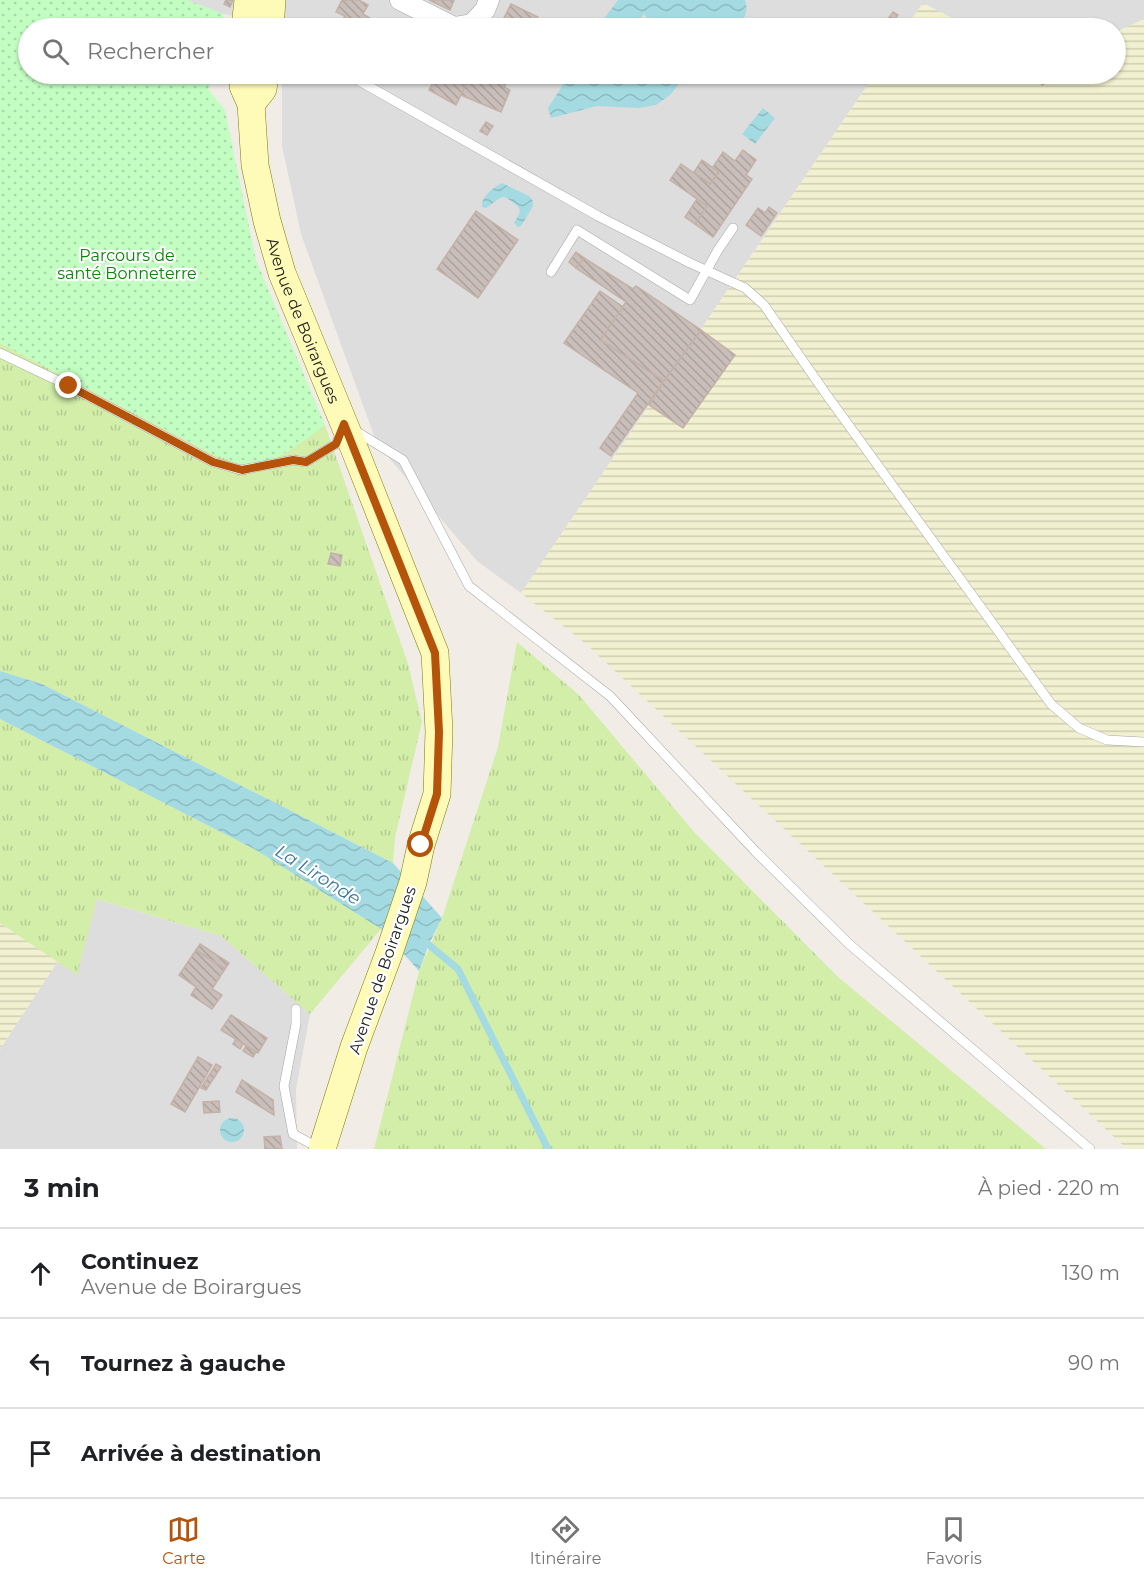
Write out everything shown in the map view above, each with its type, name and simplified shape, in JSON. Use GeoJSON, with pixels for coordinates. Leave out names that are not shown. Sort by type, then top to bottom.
{"type":"FeatureCollection","features":[{"type":"Feature","properties":{"kind":"main road"},"geometry":{"type":"LineString","coordinates":[[256,18],[272,0]]}},
{"type":"Feature","properties":{"kind":"main road","name":"Avenue de Boirargues"},"geometry":{"type":"LineString","coordinates":[[243,84],[251,104],[255,165],[267,221],[282,273],[435,653],[439,732],[437,794],[421,845],[413,882],[354,1047],[321,1149]]}},
{"type":"Feature","properties":{"kind":"main road"},"geometry":{"type":"LineString","coordinates":[[251,104],[263,89],[264,84]]}},
{"type":"Feature","properties":{"kind":"street"},"geometry":{"type":"LineString","coordinates":[[400,0],[436,18]]}},
{"type":"Feature","properties":{"kind":"street"},"geometry":{"type":"LineString","coordinates":[[477,18],[489,0]]}},
{"type":"Feature","properties":{"kind":"lane"},"geometry":{"type":"LineString","coordinates":[[365,84],[598,216],[745,288],[764,305],[1051,704],[1079,728],[1107,740],[1144,742]]}},
{"type":"Feature","properties":{"kind":"lane"},"geometry":{"type":"LineString","coordinates":[[551,272],[577,230],[690,300],[733,228]]}},
{"type":"Feature","properties":{"kind":"lane"},"geometry":{"type":"LineString","coordinates":[[0,353],[69,386],[213,462],[242,470],[293,460],[306,462],[336,444],[344,424],[403,460],[469,586],[610,696],[756,852],[849,945],[1090,1149]]}},
{"type":"Feature","properties":{"kind":"lane"},"geometry":{"type":"LineString","coordinates":[[296,1009],[296,1024],[284,1086],[293,1134],[321,1149]]}},
{"type":"Feature","properties":{"kind":"shaded area"},"geometry":{"type":"Polygon","coordinates":[[[187,0],[1144,0],[1144,19],[1126,27],[1126,18],[952,18],[923,3],[912,18],[247,18],[223,14],[187,0]]]}},
{"type":"Feature","properties":{"kind":"shaded area"},"geometry":{"type":"Polygon","coordinates":[[[282,84],[868,84],[521,593],[477,561],[377,444],[301,234],[282,146],[282,84]]]}},
{"type":"Feature","properties":{"kind":"shaded area"},"geometry":{"type":"Polygon","coordinates":[[[96,899],[221,936],[310,1014],[296,1089],[297,1149],[0,1149],[0,1049],[58,961],[77,974],[96,899]]]}},
{"type":"Feature","properties":{"kind":"green space","name":"Parcours de santé Bonneterre"},"geometry":{"type":"Polygon","coordinates":[[[0,0],[187,0],[223,14],[224,18],[18,18],[18,84],[211,84],[208,89],[225,110],[256,260],[325,425],[298,445],[268,460],[242,464],[230,461],[0,343],[0,0]]]}},
{"type":"Feature","properties":{"kind":"green space"},"geometry":{"type":"Polygon","coordinates":[[[923,3],[952,18],[912,18],[923,3]]]}},
{"type":"Feature","properties":{"kind":"green space"},"geometry":{"type":"Polygon","coordinates":[[[1144,19],[1144,1149],[1127,1149],[586,644],[521,593],[868,84],[1126,84],[1126,27],[1144,19]]]}},
{"type":"Feature","properties":{"kind":"green space"},"geometry":{"type":"Polygon","coordinates":[[[0,343],[215,455],[268,461],[287,452],[325,425],[408,664],[422,722],[395,837],[393,863],[42,684],[0,671],[0,343]]]}},
{"type":"Feature","properties":{"kind":"green space"},"geometry":{"type":"Polygon","coordinates":[[[517,642],[579,695],[694,832],[838,977],[1046,1149],[374,1149],[419,971],[442,918],[498,747],[517,642]]]}},
{"type":"Feature","properties":{"kind":"green space"},"geometry":{"type":"Polygon","coordinates":[[[0,719],[256,850],[381,929],[310,1014],[221,936],[97,899],[77,975],[0,923],[0,719]]]}},
{"type":"Feature","properties":{"kind":"green space"},"geometry":{"type":"Polygon","coordinates":[[[0,923],[58,961],[0,1049],[0,923]]]}},
{"type":"Feature","properties":{"kind":"water"},"geometry":{"type":"Polygon","coordinates":[[[618,0],[745,0],[746,8],[744,18],[647,18],[644,14],[641,18],[604,18],[618,0]]]}},
{"type":"Feature","properties":{"kind":"water"},"geometry":{"type":"Polygon","coordinates":[[[564,84],[679,84],[670,95],[656,105],[639,108],[597,106],[551,118],[548,108],[564,84]]]}},
{"type":"Feature","properties":{"kind":"water"},"geometry":{"type":"Polygon","coordinates":[[[763,108],[775,118],[755,144],[742,134],[763,108]]]}},
{"type":"Feature","properties":{"kind":"water"},"geometry":{"type":"Polygon","coordinates":[[[502,183],[529,196],[533,201],[533,206],[521,226],[518,227],[514,223],[519,209],[507,198],[503,197],[486,208],[482,207],[482,203],[491,190],[502,183]]]}},
{"type":"Feature","properties":{"kind":"water"},"geometry":{"type":"Polygon","coordinates":[[[0,671],[42,684],[393,863],[442,918],[419,971],[381,929],[256,850],[0,719],[0,671]]]}},
{"type":"Feature","properties":{"kind":"water"},"geometry":{"type":"Polygon","coordinates":[[[227,1118],[237,1118],[244,1125],[244,1135],[237,1142],[227,1142],[220,1135],[220,1125],[227,1118]]]}},
{"type":"Feature","properties":{"kind":"building"},"geometry":{"type":"Polygon","coordinates":[[[226,0],[233,0],[230,7],[224,4],[226,0]]]}},
{"type":"Feature","properties":{"kind":"building"},"geometry":{"type":"Polygon","coordinates":[[[342,0],[359,0],[368,5],[363,14],[370,18],[344,18],[345,16],[336,12],[342,0]]]}},
{"type":"Feature","properties":{"kind":"building"},"geometry":{"type":"Polygon","coordinates":[[[429,0],[454,0],[450,10],[429,0]]]}},
{"type":"Feature","properties":{"kind":"building"},"geometry":{"type":"Polygon","coordinates":[[[511,4],[538,17],[538,18],[504,18],[511,4]]]}},
{"type":"Feature","properties":{"kind":"building"},"geometry":{"type":"Polygon","coordinates":[[[893,12],[898,15],[896,18],[889,18],[893,12]]]}},
{"type":"Feature","properties":{"kind":"building"},"geometry":{"type":"Polygon","coordinates":[[[432,84],[466,84],[456,105],[429,90],[432,84]]]}},
{"type":"Feature","properties":{"kind":"building"},"geometry":{"type":"Polygon","coordinates":[[[466,84],[506,84],[504,87],[510,90],[501,112],[461,95],[466,84]]]}},
{"type":"Feature","properties":{"kind":"building"},"geometry":{"type":"Polygon","coordinates":[[[486,122],[493,126],[487,135],[480,131],[486,122]]]}},
{"type":"Feature","properties":{"kind":"building"},"geometry":{"type":"Polygon","coordinates":[[[743,150],[756,160],[746,175],[752,179],[713,237],[695,224],[707,206],[670,180],[681,164],[710,184],[719,172],[713,167],[723,152],[735,161],[743,150]]]}},
{"type":"Feature","properties":{"kind":"building"},"geometry":{"type":"Polygon","coordinates":[[[702,160],[719,172],[710,184],[694,172],[702,160]]]}},
{"type":"Feature","properties":{"kind":"building"},"geometry":{"type":"Polygon","coordinates":[[[697,199],[707,206],[695,224],[685,217],[697,199]]]}},
{"type":"Feature","properties":{"kind":"building"},"geometry":{"type":"Polygon","coordinates":[[[769,207],[777,213],[761,236],[746,225],[758,208],[765,213],[769,207]]]}},
{"type":"Feature","properties":{"kind":"building"},"geometry":{"type":"Polygon","coordinates":[[[476,211],[518,240],[478,298],[437,269],[476,211]]]}},
{"type":"Feature","properties":{"kind":"building"},"geometry":{"type":"Polygon","coordinates":[[[576,252],[584,258],[576,268],[569,262],[576,252]]]}},
{"type":"Feature","properties":{"kind":"building"},"geometry":{"type":"Polygon","coordinates":[[[584,258],[633,289],[636,286],[701,330],[664,381],[600,340],[626,302],[576,268],[584,258]]]}},
{"type":"Feature","properties":{"kind":"building"},"geometry":{"type":"Polygon","coordinates":[[[600,291],[623,307],[600,340],[664,381],[611,456],[600,448],[638,393],[564,343],[600,291]]]}},
{"type":"Feature","properties":{"kind":"building"},"geometry":{"type":"Polygon","coordinates":[[[701,330],[735,355],[683,428],[649,405],[701,330]]]}},
{"type":"Feature","properties":{"kind":"building"},"geometry":{"type":"Polygon","coordinates":[[[331,553],[342,555],[340,566],[328,564],[331,553]]]}},
{"type":"Feature","properties":{"kind":"building"},"geometry":{"type":"Polygon","coordinates":[[[200,944],[229,963],[225,969],[196,950],[200,944]]]}},
{"type":"Feature","properties":{"kind":"building"},"geometry":{"type":"Polygon","coordinates":[[[196,950],[225,969],[212,989],[222,995],[212,1009],[191,995],[196,987],[179,975],[196,950]]]}},
{"type":"Feature","properties":{"kind":"building"},"geometry":{"type":"Polygon","coordinates":[[[231,1015],[267,1038],[258,1053],[221,1030],[231,1015]]]}},
{"type":"Feature","properties":{"kind":"building"},"geometry":{"type":"Polygon","coordinates":[[[236,1039],[243,1044],[240,1049],[233,1044],[236,1039]]]}},
{"type":"Feature","properties":{"kind":"building"},"geometry":{"type":"Polygon","coordinates":[[[246,1046],[256,1052],[253,1057],[243,1051],[246,1046]]]}},
{"type":"Feature","properties":{"kind":"building"},"geometry":{"type":"Polygon","coordinates":[[[198,1057],[212,1065],[185,1112],[171,1104],[198,1057]]]}},
{"type":"Feature","properties":{"kind":"building"},"geometry":{"type":"Polygon","coordinates":[[[216,1064],[221,1067],[206,1090],[201,1088],[216,1064]]]}},
{"type":"Feature","properties":{"kind":"building"},"geometry":{"type":"Polygon","coordinates":[[[242,1080],[273,1100],[274,1115],[236,1092],[242,1080]]]}},
{"type":"Feature","properties":{"kind":"building"},"geometry":{"type":"Polygon","coordinates":[[[219,1101],[220,1112],[204,1113],[203,1102],[219,1101]]]}},
{"type":"Feature","properties":{"kind":"building"},"geometry":{"type":"Polygon","coordinates":[[[280,1136],[282,1149],[265,1149],[264,1137],[280,1136]]]}},
{"type":"Feature","properties":{"kind":"waterway","name":"La Lironde"},"geometry":{"type":"LineString","coordinates":[[423,940],[458,969],[548,1149]]}},
{"type":"Feature","properties":{"kind":"route"},"geometry":{"type":"LineString","coordinates":[[69,386],[213,462],[242,470],[293,460],[306,462],[336,444],[344,424],[435,653],[439,732],[437,794],[421,845]]}}]}
